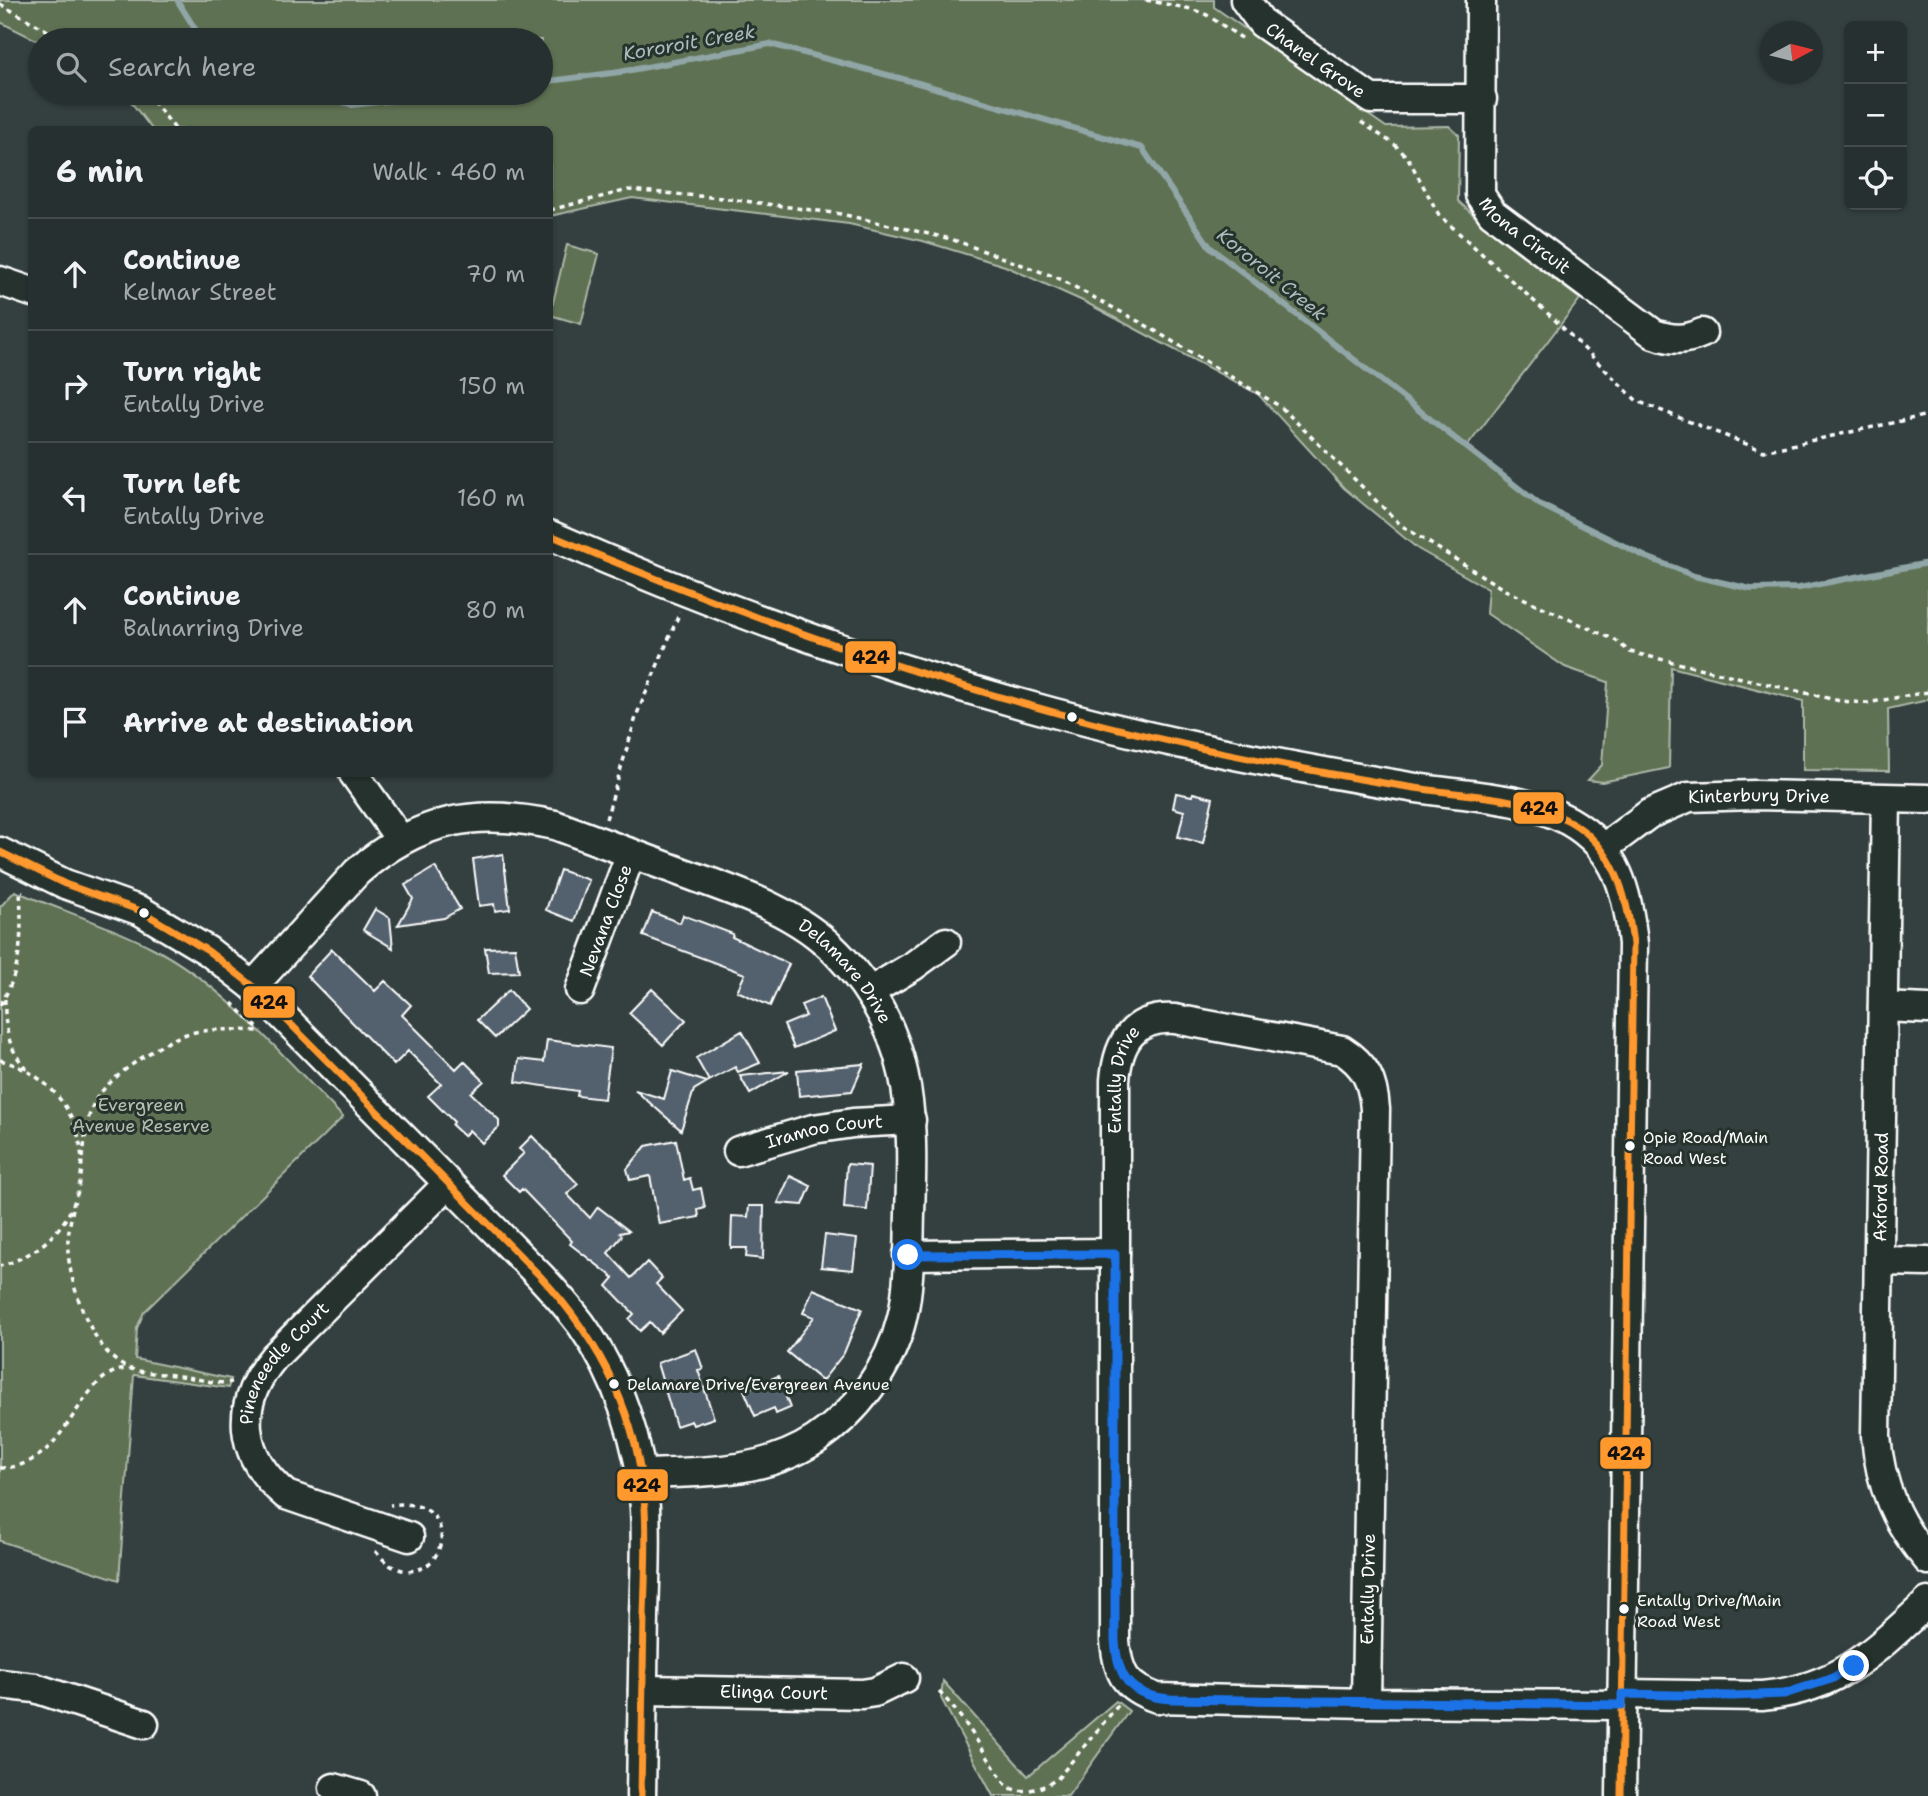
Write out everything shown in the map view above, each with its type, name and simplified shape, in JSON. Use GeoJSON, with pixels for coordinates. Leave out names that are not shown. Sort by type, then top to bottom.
{"type":"FeatureCollection","features":[{"type":"Feature","properties":{"kind":"street","name":"Chanel Grove"},"geometry":{"type":"LineString","coordinates":[[1245,0],[1262,23],[1371,99],[1482,99]]}},
{"type":"Feature","properties":{"kind":"street","name":"Mona Circuit"},"geometry":{"type":"LineString","coordinates":[[1481,0],[1480,195],[1492,213],[1654,334],[1671,340],[1687,340],[1702,333]]}},
{"type":"Feature","properties":{"kind":"street"},"geometry":{"type":"LineString","coordinates":[[0,281],[28,291]]}},
{"type":"Feature","properties":{"kind":"street"},"geometry":{"type":"LineString","coordinates":[[553,536],[687,594],[790,631],[925,674],[1135,732],[1292,766],[1534,807],[1570,821],[1586,832],[1602,849],[1622,880],[1628,898],[1633,944],[1620,1796]]}},
{"type":"Feature","properties":{"kind":"street"},"geometry":{"type":"LineString","coordinates":[[356,777],[400,839]]}},
{"type":"Feature","properties":{"kind":"street","name":"Kinterbury Drive"},"geometry":{"type":"LineString","coordinates":[[1602,849],[1649,814],[1689,797],[1755,795],[1928,799]]}},
{"type":"Feature","properties":{"kind":"street","name":"Axford Road"},"geometry":{"type":"LineString","coordinates":[[1886,799],[1876,1436],[1878,1462],[1892,1508],[1906,1533],[1928,1560]]}},
{"type":"Feature","properties":{"kind":"street","name":"Delamare Drive"},"geometry":{"type":"LineString","coordinates":[[253,986],[357,872],[400,839],[457,820],[488,816],[520,818],[555,825],[772,907],[807,928],[836,951],[869,992],[888,1025],[900,1056],[911,1120],[908,1255],[902,1318],[895,1340],[870,1388],[854,1408],[814,1441],[782,1458],[730,1470],[641,1474]]}},
{"type":"Feature","properties":{"kind":"street"},"geometry":{"type":"LineString","coordinates":[[0,852],[65,884],[106,897],[150,916],[208,951],[253,986],[540,1276],[582,1326],[620,1398],[633,1436],[641,1474],[645,1520],[641,1796]]}},
{"type":"Feature","properties":{"kind":"street","name":"Nevana Close"},"geometry":{"type":"LineString","coordinates":[[580,990],[631,853]]}},
{"type":"Feature","properties":{"kind":"street"},"geometry":{"type":"LineString","coordinates":[[869,992],[914,966],[946,942]]}},
{"type":"Feature","properties":{"kind":"street"},"geometry":{"type":"LineString","coordinates":[[1883,1007],[1928,1009]]}},
{"type":"Feature","properties":{"kind":"street","name":"Entally Drive"},"geometry":{"type":"LineString","coordinates":[[1366,1703],[1375,1109],[1371,1083],[1363,1066],[1342,1050],[1175,1019],[1156,1019],[1132,1032],[1121,1048],[1116,1062],[1115,1080],[1115,1641],[1120,1672],[1137,1689],[1157,1698],[1366,1703],[1762,1696],[1809,1688],[1854,1666],[1928,1602]]}},
{"type":"Feature","properties":{"kind":"street","name":"Iramoo Court"},"geometry":{"type":"LineString","coordinates":[[738,1151],[813,1129],[853,1123],[911,1120]]}},
{"type":"Feature","properties":{"kind":"street","name":"Pineneedle Court"},"geometry":{"type":"LineString","coordinates":[[409,1538],[286,1495],[270,1482],[259,1467],[251,1450],[246,1417],[249,1400],[262,1371],[448,1184]]}},
{"type":"Feature","properties":{"kind":"street"},"geometry":{"type":"LineString","coordinates":[[908,1255],[1115,1254]]}},
{"type":"Feature","properties":{"kind":"street"},"geometry":{"type":"LineString","coordinates":[[1880,1261],[1928,1262]]}},
{"type":"Feature","properties":{"kind":"street","name":"Elinga Court"},"geometry":{"type":"LineString","coordinates":[[643,1690],[862,1694],[875,1692],[904,1678]]}},
{"type":"Feature","properties":{"kind":"street"},"geometry":{"type":"LineString","coordinates":[[0,1684],[35,1688],[144,1724]]}},
{"type":"Feature","properties":{"kind":"street"},"geometry":{"type":"LineString","coordinates":[[334,1788],[362,1796]]}},
{"type":"Feature","properties":{"kind":"path"},"geometry":{"type":"LineString","coordinates":[[1146,0],[1207,15],[1246,41]]}},
{"type":"Feature","properties":{"kind":"path"},"geometry":{"type":"LineString","coordinates":[[0,4],[43,28]]}},
{"type":"Feature","properties":{"kind":"path"},"geometry":{"type":"LineString","coordinates":[[156,105],[173,126]]}},
{"type":"Feature","properties":{"kind":"path"},"geometry":{"type":"LineString","coordinates":[[1360,121],[1395,145],[1408,158],[1439,215],[1555,320],[1637,401],[1764,451],[1928,415]]}},
{"type":"Feature","properties":{"kind":"path"},"geometry":{"type":"LineString","coordinates":[[553,209],[628,190],[722,198],[841,214],[951,239],[1058,278],[1147,326],[1270,400],[1281,407],[1402,526],[1505,590],[1615,640],[1630,652],[1840,701],[1867,703],[1928,692]]}},
{"type":"Feature","properties":{"kind":"path"},"geometry":{"type":"LineString","coordinates":[[605,821],[637,714],[687,594]]}},
{"type":"Feature","properties":{"kind":"path"},"geometry":{"type":"LineString","coordinates":[[0,1005],[5,997],[21,944],[23,931],[20,891],[29,895]]}},
{"type":"Feature","properties":{"kind":"path"},"geometry":{"type":"LineString","coordinates":[[225,995],[261,1031],[228,1030],[176,1037],[124,1070],[95,1100],[85,1134],[68,1252],[74,1279],[95,1337],[104,1350],[124,1366],[231,1384],[236,1373]]}},
{"type":"Feature","properties":{"kind":"path"},"geometry":{"type":"LineString","coordinates":[[5,997],[7,1036],[19,1062],[50,1086],[68,1110],[79,1138],[82,1167]]}},
{"type":"Feature","properties":{"kind":"path"},"geometry":{"type":"LineString","coordinates":[[0,1060],[27,1070]]}},
{"type":"Feature","properties":{"kind":"path"},"geometry":{"type":"LineString","coordinates":[[0,1266],[32,1254],[55,1234],[73,1209]]}},
{"type":"Feature","properties":{"kind":"path"},"geometry":{"type":"LineString","coordinates":[[0,1468],[26,1462],[51,1447],[95,1385],[122,1369],[138,1369]]}},
{"type":"Feature","properties":{"kind":"path"},"geometry":{"type":"LineString","coordinates":[[372,1549],[394,1568],[414,1571],[431,1562],[438,1554],[440,1546],[438,1523],[428,1510],[412,1503],[380,1505]]}},
{"type":"Feature","properties":{"kind":"path"},"geometry":{"type":"LineString","coordinates":[[939,1692],[974,1735],[1007,1786],[1017,1794],[1049,1785],[1058,1778],[1121,1702]]}},
{"type":"Feature","properties":{"kind":"green space"},"geometry":{"type":"Polygon","coordinates":[[[0,0],[1214,0],[1214,7],[1386,127],[1449,126],[1459,135],[1458,201],[1498,237],[1580,299],[1466,448],[1539,504],[1646,557],[1694,576],[1751,589],[1798,588],[1928,563],[1928,700],[1888,709],[1889,771],[1803,770],[1803,701],[1671,667],[1669,768],[1602,782],[1588,780],[1602,765],[1608,682],[1565,667],[1486,613],[1488,589],[1418,549],[1344,488],[1258,394],[1085,302],[1005,266],[923,241],[849,224],[632,198],[553,215],[553,126],[150,126],[133,105],[553,105],[553,28],[28,28],[28,36],[0,22],[0,0]]]}},
{"type":"Feature","properties":{"kind":"green space"},"geometry":{"type":"Polygon","coordinates":[[[567,245],[599,254],[581,324],[553,316],[553,303],[567,245]]]}},
{"type":"Feature","properties":{"kind":"green space","name":"Evergreen Avenue Reserve"},"geometry":{"type":"Polygon","coordinates":[[[15,891],[119,932],[180,964],[254,1025],[343,1117],[144,1312],[137,1328],[135,1359],[231,1379],[228,1388],[134,1375],[119,1580],[0,1541],[0,907],[15,891]]]}},
{"type":"Feature","properties":{"kind":"green space"},"geometry":{"type":"Polygon","coordinates":[[[943,1681],[1028,1776],[1116,1701],[1129,1711],[1068,1796],[993,1796],[941,1698],[943,1681]]]}},
{"type":"Feature","properties":{"kind":"building"},"geometry":{"type":"Polygon","coordinates":[[[1176,793],[1192,796],[1193,793],[1213,798],[1203,843],[1178,837],[1184,811],[1173,808],[1176,793]]]}},
{"type":"Feature","properties":{"kind":"building"},"geometry":{"type":"Polygon","coordinates":[[[503,854],[510,909],[495,911],[494,904],[479,906],[473,859],[503,854]]]}},
{"type":"Feature","properties":{"kind":"building"},"geometry":{"type":"Polygon","coordinates":[[[435,867],[460,909],[444,918],[398,925],[413,899],[405,885],[435,867]]]}},
{"type":"Feature","properties":{"kind":"building"},"geometry":{"type":"Polygon","coordinates":[[[560,870],[589,880],[574,921],[546,910],[560,870]]]}},
{"type":"Feature","properties":{"kind":"building"},"geometry":{"type":"Polygon","coordinates":[[[375,909],[390,918],[393,948],[363,930],[375,909]]]}},
{"type":"Feature","properties":{"kind":"building"},"geometry":{"type":"Polygon","coordinates":[[[652,912],[680,923],[683,915],[733,934],[732,937],[789,964],[770,1006],[737,991],[745,974],[643,936],[652,912]]]}},
{"type":"Feature","properties":{"kind":"building"},"geometry":{"type":"Polygon","coordinates":[[[515,947],[519,972],[489,973],[485,948],[515,947]]]}},
{"type":"Feature","properties":{"kind":"building"},"geometry":{"type":"Polygon","coordinates":[[[332,949],[375,991],[385,981],[411,1005],[402,1015],[456,1069],[464,1061],[484,1081],[471,1093],[499,1120],[499,1127],[482,1143],[469,1130],[464,1136],[428,1096],[441,1084],[408,1051],[394,1065],[307,976],[332,949]]]}},
{"type":"Feature","properties":{"kind":"building"},"geometry":{"type":"Polygon","coordinates":[[[652,989],[686,1020],[663,1045],[629,1013],[652,989]]]}},
{"type":"Feature","properties":{"kind":"building"},"geometry":{"type":"Polygon","coordinates":[[[509,990],[526,1009],[495,1038],[477,1020],[509,990]]]}},
{"type":"Feature","properties":{"kind":"building"},"geometry":{"type":"Polygon","coordinates":[[[821,997],[835,1031],[794,1048],[784,1025],[806,1016],[801,1005],[821,997]]]}},
{"type":"Feature","properties":{"kind":"building"},"geometry":{"type":"Polygon","coordinates":[[[742,1031],[760,1063],[738,1072],[735,1067],[709,1081],[696,1058],[742,1031]]]}},
{"type":"Feature","properties":{"kind":"building"},"geometry":{"type":"Polygon","coordinates":[[[547,1040],[611,1048],[604,1099],[577,1096],[578,1091],[516,1082],[519,1059],[544,1062],[547,1040]]]}},
{"type":"Feature","properties":{"kind":"building"},"geometry":{"type":"Polygon","coordinates":[[[864,1064],[852,1091],[799,1096],[797,1070],[864,1064]]]}},
{"type":"Feature","properties":{"kind":"building"},"geometry":{"type":"Polygon","coordinates":[[[672,1071],[707,1082],[694,1090],[681,1130],[635,1090],[664,1099],[672,1071]]]}},
{"type":"Feature","properties":{"kind":"building"},"geometry":{"type":"Polygon","coordinates":[[[789,1071],[750,1094],[740,1076],[789,1071]]]}},
{"type":"Feature","properties":{"kind":"building"},"geometry":{"type":"Polygon","coordinates":[[[532,1136],[578,1184],[567,1194],[590,1218],[598,1207],[629,1231],[620,1233],[622,1236],[608,1253],[631,1278],[647,1262],[662,1278],[656,1284],[682,1311],[660,1333],[650,1322],[640,1331],[629,1319],[634,1314],[607,1286],[614,1278],[570,1244],[572,1241],[522,1189],[519,1192],[502,1175],[524,1153],[519,1149],[532,1136]]]}},
{"type":"Feature","properties":{"kind":"building"},"geometry":{"type":"Polygon","coordinates":[[[676,1140],[684,1180],[690,1178],[693,1190],[701,1188],[705,1208],[698,1210],[699,1217],[659,1224],[650,1176],[630,1180],[627,1169],[646,1146],[676,1140]]]}},
{"type":"Feature","properties":{"kind":"building"},"geometry":{"type":"Polygon","coordinates":[[[847,1164],[870,1166],[867,1210],[844,1208],[847,1164]]]}},
{"type":"Feature","properties":{"kind":"building"},"geometry":{"type":"Polygon","coordinates":[[[790,1176],[811,1186],[803,1205],[778,1203],[790,1176]]]}},
{"type":"Feature","properties":{"kind":"building"},"geometry":{"type":"Polygon","coordinates":[[[749,1206],[764,1206],[763,1259],[746,1257],[747,1248],[731,1248],[732,1216],[748,1217],[749,1206]]]}},
{"type":"Feature","properties":{"kind":"building"},"geometry":{"type":"Polygon","coordinates":[[[825,1235],[857,1239],[853,1270],[821,1267],[825,1235]]]}},
{"type":"Feature","properties":{"kind":"building"},"geometry":{"type":"Polygon","coordinates":[[[813,1289],[862,1309],[844,1353],[822,1381],[787,1352],[814,1317],[803,1313],[813,1289]]]}},
{"type":"Feature","properties":{"kind":"building"},"geometry":{"type":"Polygon","coordinates":[[[696,1349],[703,1369],[698,1370],[714,1418],[693,1425],[691,1421],[676,1426],[657,1363],[696,1349]]]}},
{"type":"Feature","properties":{"kind":"building"},"geometry":{"type":"Polygon","coordinates":[[[778,1376],[790,1408],[776,1414],[774,1408],[755,1416],[744,1390],[778,1376]]]}},
{"type":"Feature","properties":{"kind":"waterway","name":"Kororoit Creek"},"geometry":{"type":"LineString","coordinates":[[177,0],[194,28]]}},
{"type":"Feature","properties":{"kind":"waterway","name":"Kororoit Creek"},"geometry":{"type":"LineString","coordinates":[[553,80],[620,72],[770,44],[918,83],[1142,148],[1210,247],[1539,504],[1646,557],[1694,576],[1751,589],[1799,588],[1928,563]]}},
{"type":"Feature","properties":{"kind":"transit line","name":"424"},"geometry":{"type":"LineString","coordinates":[[553,536],[789,629],[952,683],[1034,707],[1200,748],[1361,779],[1513,801],[1551,812],[1569,821],[1598,844],[1608,858],[1622,890],[1633,944],[1621,1796]]}},
{"type":"Feature","properties":{"kind":"transit line","name":"424"},"geometry":{"type":"LineString","coordinates":[[0,852],[65,884],[141,911],[208,951],[253,986],[540,1276],[582,1328],[614,1383],[635,1443],[641,1475],[646,1549],[641,1796]]}},
{"type":"Feature","properties":{"kind":"place","name":"Opie Road/Main Road West"},"geometry":{"type":"Point","coordinates":[1630,1146]}},
{"type":"Feature","properties":{"kind":"place","name":"Delamare Drive/Evergreen Avenue"},"geometry":{"type":"Point","coordinates":[614,1384]}},
{"type":"Feature","properties":{"kind":"place","name":"Entally Drive/Main Road West"},"geometry":{"type":"Point","coordinates":[1624,1609]}},
{"type":"Feature","properties":{"kind":"route"},"geometry":{"type":"LineString","coordinates":[[908,1255],[1115,1254],[1115,1641],[1120,1672],[1126,1680],[1147,1694],[1170,1699],[1622,1705],[1622,1694],[1784,1694],[1809,1688],[1854,1666]]}}]}
